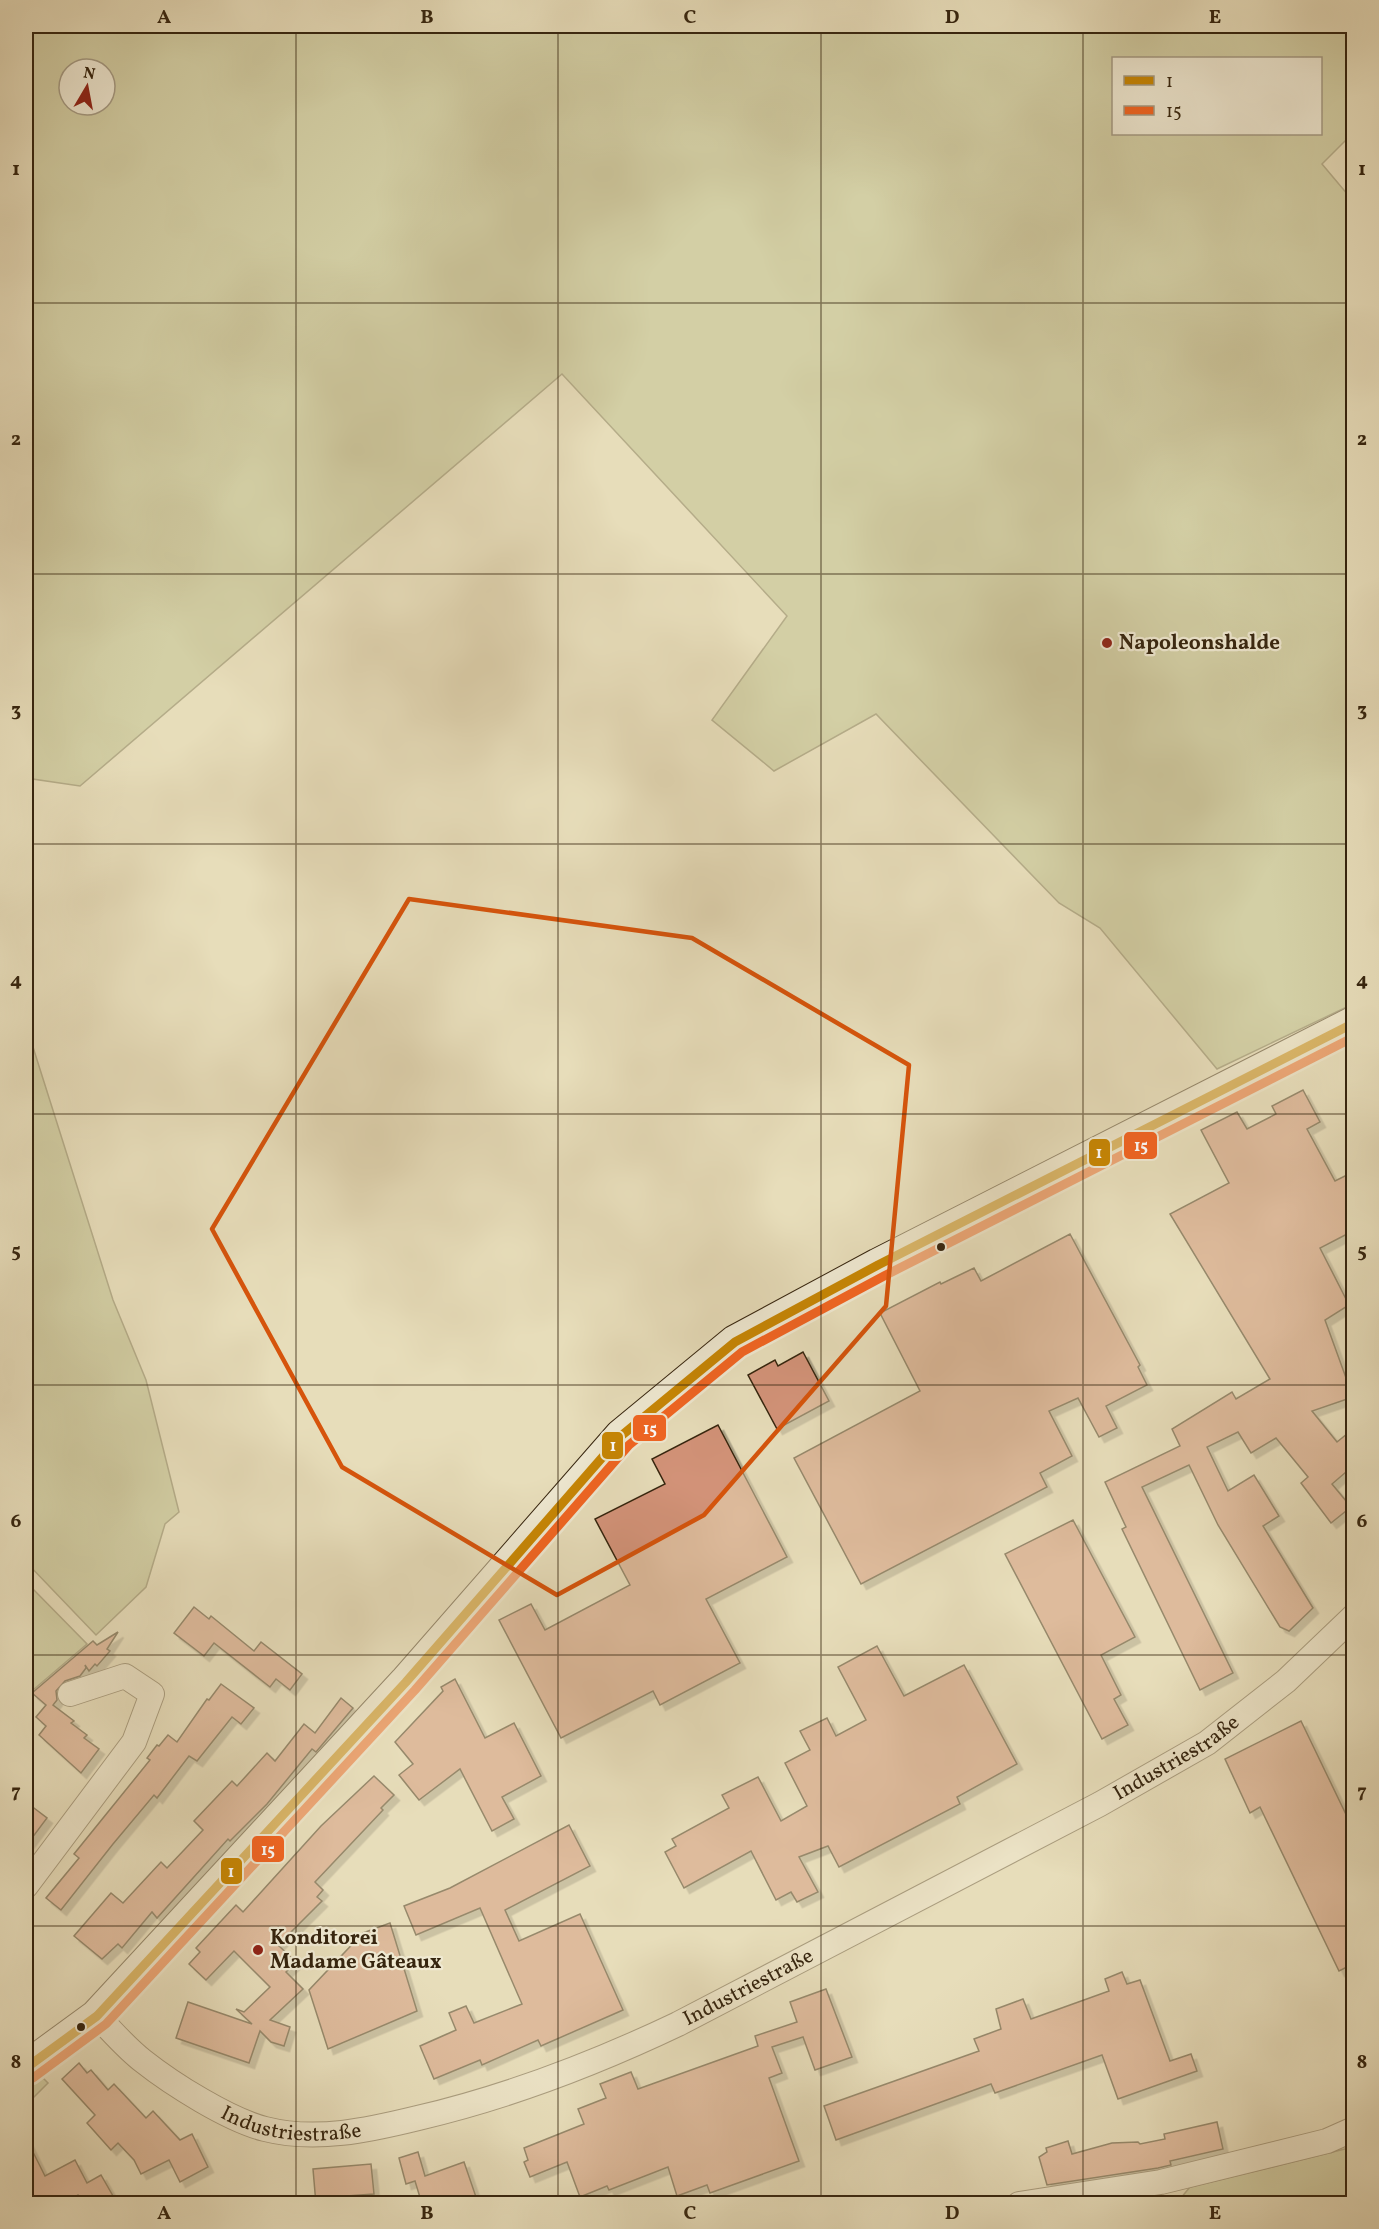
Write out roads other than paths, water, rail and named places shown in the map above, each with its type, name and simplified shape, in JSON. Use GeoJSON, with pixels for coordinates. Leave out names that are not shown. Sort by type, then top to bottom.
{"type":"FeatureCollection","features":[{"type":"Feature","properties":{"kind":"street"},"geometry":{"type":"LineString","coordinates":[[26,2068],[97,2016],[406,1682],[621,1436],[735,1342],[878,1265],[1353,1023]]}},
{"type":"Feature","properties":{"kind":"street","name":"Industriestraße"},"geometry":{"type":"LineString","coordinates":[[97,2016],[142,2061],[208,2102],[264,2129],[333,2134],[387,2125],[483,2103],[628,2048],[678,2024],[1100,1804],[1207,1743],[1286,1682],[1353,1616]]}},
{"type":"Feature","properties":{"kind":"street"},"geometry":{"type":"LineString","coordinates":[[26,1886],[134,1742],[152,1694],[125,1676],[70,1694]]}},
{"type":"Feature","properties":{"kind":"street"},"geometry":{"type":"LineString","coordinates":[[1019,2204],[1161,2182],[1327,2141],[1353,2129]]}},
{"type":"Feature","properties":{"kind":"place","name":"Napoleonshalde"},"geometry":{"type":"Point","coordinates":[1107,643]}},
{"type":"Feature","properties":{"kind":"place","name":"Konditorei Madame Gâteaux"},"geometry":{"type":"Point","coordinates":[258,1950]}}]}
